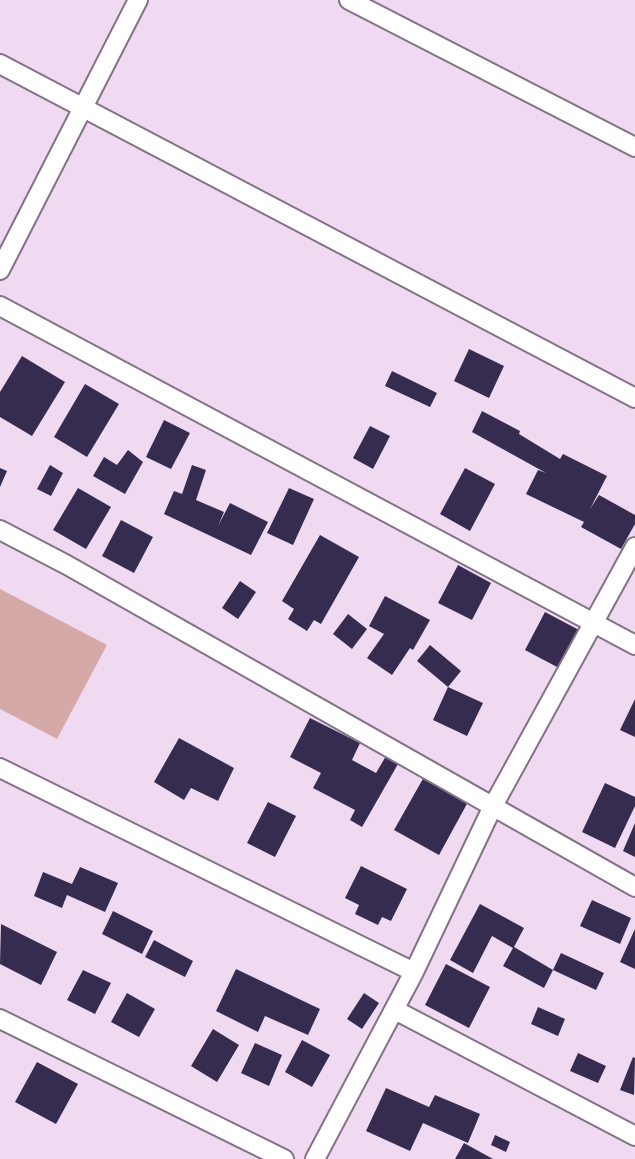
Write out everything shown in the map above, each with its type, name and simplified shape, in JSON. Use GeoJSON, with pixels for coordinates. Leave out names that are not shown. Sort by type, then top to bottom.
{"type":"FeatureCollection","features":[{"type":"Feature","properties":{"kind":"street"},"geometry":{"type":"LineString","coordinates":[[0,270],[138,0]]}},
{"type":"Feature","properties":{"kind":"street"},"geometry":{"type":"LineString","coordinates":[[349,0],[635,147]]}},
{"type":"Feature","properties":{"kind":"street"},"geometry":{"type":"LineString","coordinates":[[0,64],[635,398]]}},
{"type":"Feature","properties":{"kind":"street"},"geometry":{"type":"LineString","coordinates":[[0,306],[635,645]]}},
{"type":"Feature","properties":{"kind":"street"},"geometry":{"type":"LineString","coordinates":[[0,530],[635,887]]}},
{"type":"Feature","properties":{"kind":"street"},"geometry":{"type":"LineString","coordinates":[[315,1159],[395,1010],[493,806],[635,547]]}},
{"type":"Feature","properties":{"kind":"street"},"geometry":{"type":"LineString","coordinates":[[0,768],[414,972]]}},
{"type":"Feature","properties":{"kind":"street"},"geometry":{"type":"LineString","coordinates":[[395,1010],[635,1136]]}},
{"type":"Feature","properties":{"kind":"street"},"geometry":{"type":"LineString","coordinates":[[0,1019],[284,1159]]}},
{"type":"Feature","properties":{"kind":"shaded area"},"geometry":{"type":"Polygon","coordinates":[[[0,589],[107,645],[57,739],[0,709],[0,589]]]}},
{"type":"Feature","properties":{"kind":"building"},"geometry":{"type":"Polygon","coordinates":[[[469,349],[504,366],[489,398],[454,381],[469,349]]]}},
{"type":"Feature","properties":{"kind":"building"},"geometry":{"type":"Polygon","coordinates":[[[22,356],[65,382],[32,436],[0,417],[0,392],[22,356]]]}},
{"type":"Feature","properties":{"kind":"building"},"geometry":{"type":"Polygon","coordinates":[[[392,371],[437,393],[430,407],[385,386],[392,371]]]}},
{"type":"Feature","properties":{"kind":"building"},"geometry":{"type":"Polygon","coordinates":[[[85,384],[119,404],[87,457],[54,437],[85,384]]]}},
{"type":"Feature","properties":{"kind":"building"},"geometry":{"type":"Polygon","coordinates":[[[482,411],[520,431],[519,434],[560,459],[563,454],[607,476],[590,509],[599,495],[635,515],[635,524],[621,549],[581,527],[584,522],[526,494],[538,470],[546,473],[472,432],[482,411]]]}},
{"type":"Feature","properties":{"kind":"building"},"geometry":{"type":"Polygon","coordinates":[[[164,420],[190,433],[171,469],[146,457],[164,420]]]}},
{"type":"Feature","properties":{"kind":"building"},"geometry":{"type":"Polygon","coordinates":[[[370,426],[390,436],[373,469],[353,458],[370,426]]]}},
{"type":"Feature","properties":{"kind":"building"},"geometry":{"type":"Polygon","coordinates":[[[128,450],[143,462],[125,494],[93,476],[104,457],[117,465],[128,450]]]}},
{"type":"Feature","properties":{"kind":"building"},"geometry":{"type":"Polygon","coordinates":[[[50,465],[63,473],[51,496],[37,489],[50,465]]]}},
{"type":"Feature","properties":{"kind":"building"},"geometry":{"type":"Polygon","coordinates":[[[192,465],[206,470],[196,500],[224,512],[218,526],[230,503],[268,522],[251,555],[164,514],[174,491],[182,494],[192,465]]]}},
{"type":"Feature","properties":{"kind":"building"},"geometry":{"type":"Polygon","coordinates":[[[0,468],[7,471],[0,487],[0,468]]]}},
{"type":"Feature","properties":{"kind":"building"},"geometry":{"type":"Polygon","coordinates":[[[465,468],[495,484],[470,531],[440,514],[465,468]]]}},
{"type":"Feature","properties":{"kind":"building"},"geometry":{"type":"Polygon","coordinates":[[[78,488],[111,507],[86,549],[53,530],[78,488]]]}},
{"type":"Feature","properties":{"kind":"building"},"geometry":{"type":"Polygon","coordinates":[[[289,488],[314,499],[293,545],[267,533],[289,488]]]}},
{"type":"Feature","properties":{"kind":"building"},"geometry":{"type":"Polygon","coordinates":[[[121,520],[153,537],[134,573],[102,556],[121,520]]]}},
{"type":"Feature","properties":{"kind":"building"},"geometry":{"type":"Polygon","coordinates":[[[320,535],[359,557],[321,624],[314,620],[307,631],[288,619],[294,609],[282,601],[320,535]]]}},
{"type":"Feature","properties":{"kind":"building"},"geometry":{"type":"Polygon","coordinates":[[[458,565],[491,583],[472,620],[438,603],[458,565]]]}},
{"type":"Feature","properties":{"kind":"building"},"geometry":{"type":"Polygon","coordinates":[[[240,581],[256,592],[238,619],[222,608],[240,581]]]}},
{"type":"Feature","properties":{"kind":"building"},"geometry":{"type":"Polygon","coordinates":[[[385,596],[430,620],[413,650],[410,648],[392,675],[367,658],[384,634],[369,626],[385,596]]]}},
{"type":"Feature","properties":{"kind":"building"},"geometry":{"type":"Polygon","coordinates":[[[545,612],[579,630],[559,668],[525,650],[545,612]]]}},
{"type":"Feature","properties":{"kind":"building"},"geometry":{"type":"Polygon","coordinates":[[[348,614],[367,629],[352,649],[333,634],[348,614]]]}},
{"type":"Feature","properties":{"kind":"building"},"geometry":{"type":"Polygon","coordinates":[[[430,645],[461,671],[448,687],[417,661],[430,645]]]}},
{"type":"Feature","properties":{"kind":"building"},"geometry":{"type":"Polygon","coordinates":[[[448,687],[483,703],[467,736],[433,720],[448,687]]]}},
{"type":"Feature","properties":{"kind":"building"},"geometry":{"type":"Polygon","coordinates":[[[635,699],[635,737],[620,730],[635,699]]]}},
{"type":"Feature","properties":{"kind":"building"},"geometry":{"type":"Polygon","coordinates":[[[310,718],[360,743],[352,760],[376,773],[386,756],[398,764],[362,827],[350,820],[355,810],[313,788],[321,773],[290,757],[310,718]]]}},
{"type":"Feature","properties":{"kind":"building"},"geometry":{"type":"Polygon","coordinates":[[[179,738],[234,768],[218,801],[191,788],[184,800],[154,782],[179,738]]]}},
{"type":"Feature","properties":{"kind":"building"},"geometry":{"type":"Polygon","coordinates":[[[424,777],[468,802],[439,855],[394,830],[424,777]]]}},
{"type":"Feature","properties":{"kind":"building"},"geometry":{"type":"Polygon","coordinates":[[[605,783],[635,797],[635,806],[615,848],[582,832],[605,783]]]}},
{"type":"Feature","properties":{"kind":"building"},"geometry":{"type":"Polygon","coordinates":[[[268,802],[296,816],[275,857],[247,843],[268,802]]]}},
{"type":"Feature","properties":{"kind":"building"},"geometry":{"type":"Polygon","coordinates":[[[635,823],[635,857],[623,851],[635,823]]]}},
{"type":"Feature","properties":{"kind":"building"},"geometry":{"type":"Polygon","coordinates":[[[361,866],[407,889],[391,921],[382,917],[378,925],[355,914],[359,905],[345,898],[361,866]]]}},
{"type":"Feature","properties":{"kind":"building"},"geometry":{"type":"Polygon","coordinates":[[[80,867],[118,883],[105,912],[67,895],[62,908],[34,896],[43,872],[72,884],[80,867]]]}},
{"type":"Feature","properties":{"kind":"building"},"geometry":{"type":"Polygon","coordinates":[[[592,900],[631,918],[620,944],[580,926],[592,900]]]}},
{"type":"Feature","properties":{"kind":"building"},"geometry":{"type":"Polygon","coordinates":[[[480,904],[524,928],[514,947],[553,970],[544,988],[503,966],[513,948],[492,936],[473,973],[450,960],[480,904]]]}},
{"type":"Feature","properties":{"kind":"building"},"geometry":{"type":"Polygon","coordinates":[[[113,911],[153,931],[142,954],[102,934],[113,911]]]}},
{"type":"Feature","properties":{"kind":"building"},"geometry":{"type":"Polygon","coordinates":[[[1,924],[57,952],[41,985],[0,964],[1,924]]]}},
{"type":"Feature","properties":{"kind":"building"},"geometry":{"type":"Polygon","coordinates":[[[635,929],[635,969],[620,962],[635,929]]]}},
{"type":"Feature","properties":{"kind":"building"},"geometry":{"type":"Polygon","coordinates":[[[154,940],[193,961],[185,977],[145,957],[154,940]]]}},
{"type":"Feature","properties":{"kind":"building"},"geometry":{"type":"Polygon","coordinates":[[[561,953],[604,973],[596,990],[553,970],[561,953]]]}},
{"type":"Feature","properties":{"kind":"building"},"geometry":{"type":"Polygon","coordinates":[[[446,964],[490,987],[469,1028],[425,1005],[446,964]]]}},
{"type":"Feature","properties":{"kind":"building"},"geometry":{"type":"Polygon","coordinates":[[[236,969],[320,1009],[308,1035],[265,1016],[258,1032],[216,1011],[236,969]]]}},
{"type":"Feature","properties":{"kind":"building"},"geometry":{"type":"Polygon","coordinates":[[[83,970],[111,983],[95,1014],[67,1000],[83,970]]]}},
{"type":"Feature","properties":{"kind":"building"},"geometry":{"type":"Polygon","coordinates":[[[127,993],[155,1009],[139,1037],[111,1022],[127,993]]]}},
{"type":"Feature","properties":{"kind":"building"},"geometry":{"type":"Polygon","coordinates":[[[364,993],[379,1003],[362,1029],[347,1019],[364,993]]]}},
{"type":"Feature","properties":{"kind":"building"},"geometry":{"type":"Polygon","coordinates":[[[538,1007],[565,1019],[558,1036],[531,1024],[538,1007]]]}},
{"type":"Feature","properties":{"kind":"building"},"geometry":{"type":"Polygon","coordinates":[[[213,1029],[239,1045],[217,1082],[191,1066],[213,1029]]]}},
{"type":"Feature","properties":{"kind":"building"},"geometry":{"type":"Polygon","coordinates":[[[302,1040],[330,1055],[312,1087],[285,1072],[302,1040]]]}},
{"type":"Feature","properties":{"kind":"building"},"geometry":{"type":"Polygon","coordinates":[[[255,1043],[282,1055],[269,1086],[241,1073],[255,1043]]]}},
{"type":"Feature","properties":{"kind":"building"},"geometry":{"type":"Polygon","coordinates":[[[578,1053],[606,1066],[598,1083],[570,1071],[578,1053]]]}},
{"type":"Feature","properties":{"kind":"building"},"geometry":{"type":"Polygon","coordinates":[[[635,1058],[634,1095],[620,1090],[635,1058]]]}},
{"type":"Feature","properties":{"kind":"building"},"geometry":{"type":"Polygon","coordinates":[[[37,1062],[78,1084],[56,1124],[15,1102],[37,1062]]]}},
{"type":"Feature","properties":{"kind":"building"},"geometry":{"type":"Polygon","coordinates":[[[386,1088],[429,1107],[435,1095],[480,1114],[468,1143],[423,1123],[410,1151],[366,1131],[386,1088]]]}},
{"type":"Feature","properties":{"kind":"building"},"geometry":{"type":"Polygon","coordinates":[[[495,1135],[510,1142],[506,1152],[491,1145],[495,1135]]]}},
{"type":"Feature","properties":{"kind":"building"},"geometry":{"type":"Polygon","coordinates":[[[464,1143],[493,1159],[455,1159],[464,1143]]]}}]}
